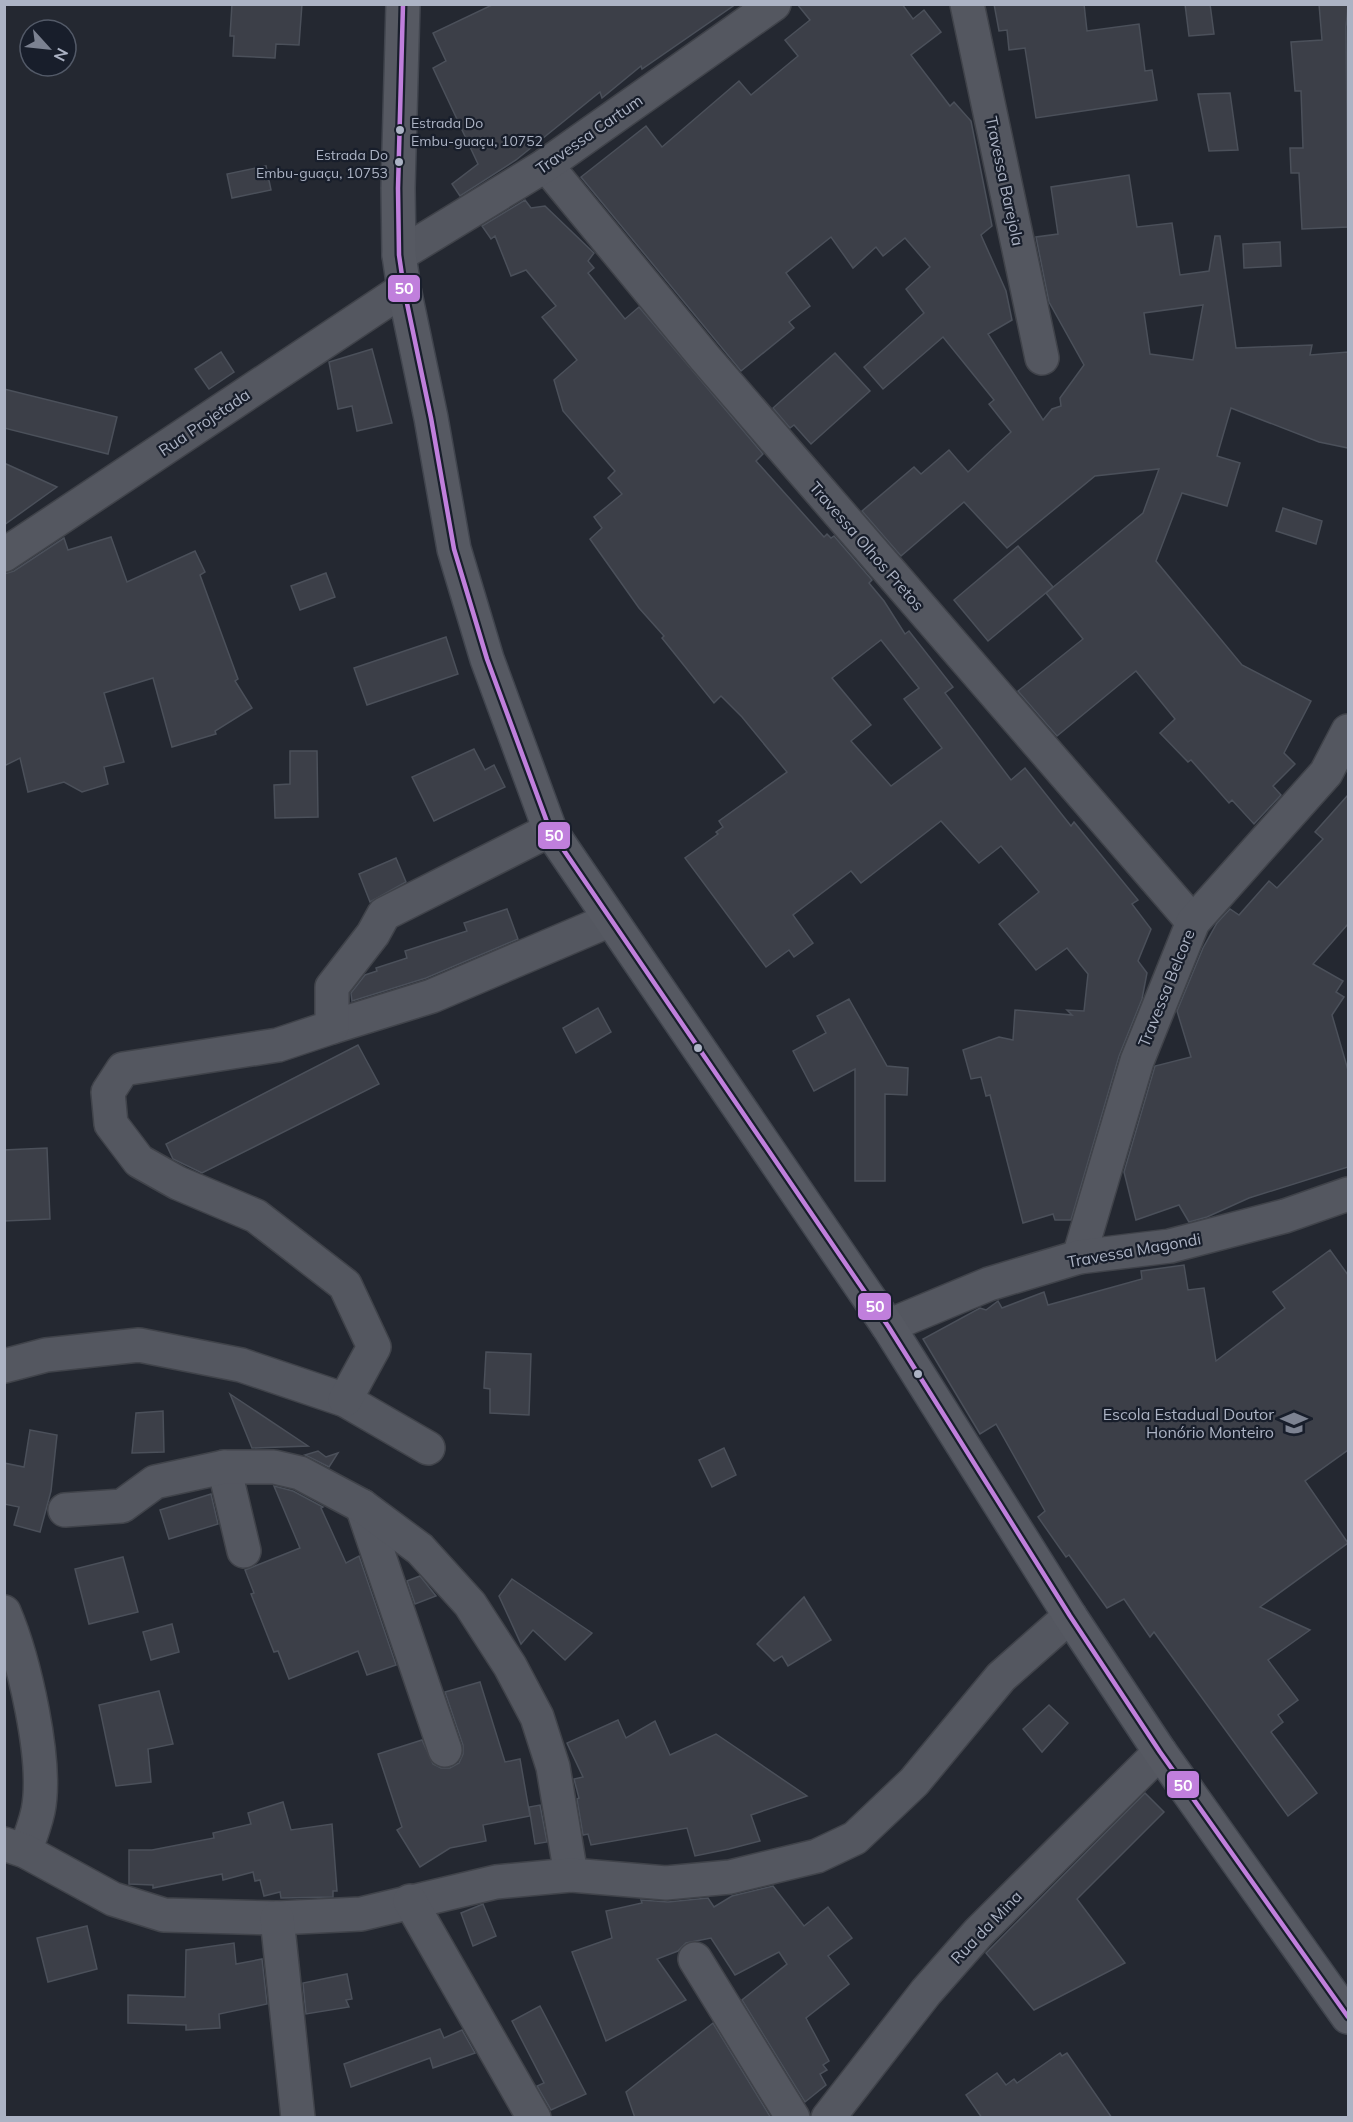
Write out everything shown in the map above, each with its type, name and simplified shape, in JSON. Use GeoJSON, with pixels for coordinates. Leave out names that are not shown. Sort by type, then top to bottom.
{"type":"FeatureCollection","features":[{"type":"Feature","properties":{"kind":"main road"},"geometry":{"type":"LineString","coordinates":[[403,4],[398,188],[399,255],[404,289],[431,418],[454,549],[487,659],[550,830],[888,1326],[1070,1617],[1160,1752],[1348,2017]]}},
{"type":"Feature","properties":{"kind":"street","name":"Travessa Cartum"},"geometry":{"type":"LineString","coordinates":[[399,255],[546,165],[774,4]]}},
{"type":"Feature","properties":{"kind":"street","name":"Travessa Barejola"},"geometry":{"type":"LineString","coordinates":[[967,4],[1042,358]]}},
{"type":"Feature","properties":{"kind":"street","name":"Travessa Olhos Pretos"},"geometry":{"type":"LineString","coordinates":[[546,165],[705,358],[1193,922]]}},
{"type":"Feature","properties":{"kind":"street","name":"Rua Projetada"},"geometry":{"type":"LineString","coordinates":[[4,555],[404,289]]}},
{"type":"Feature","properties":{"kind":"street","name":"Travessa Belcore"},"geometry":{"type":"LineString","coordinates":[[1079,1257],[1137,1061],[1193,922],[1326,773],[1348,731]]}},
{"type":"Feature","properties":{"kind":"street"},"geometry":{"type":"LineString","coordinates":[[332,1027],[332,987],[373,934],[384,914],[550,830]]}},
{"type":"Feature","properties":{"kind":"street"},"geometry":{"type":"LineString","coordinates":[[345,1400],[374,1347],[345,1285],[256,1216],[178,1183],[139,1161],[111,1124],[108,1092],[123,1069],[278,1045],[432,996],[610,920]]}},
{"type":"Feature","properties":{"kind":"street","name":"Travessa Magondi"},"geometry":{"type":"LineString","coordinates":[[888,1326],[990,1284],[1079,1257],[1170,1246],[1285,1216],[1348,1194]]}},
{"type":"Feature","properties":{"kind":"street"},"geometry":{"type":"LineString","coordinates":[[4,1366],[46,1355],[139,1345],[241,1365],[345,1400],[428,1448]]}},
{"type":"Feature","properties":{"kind":"street"},"geometry":{"type":"LineString","coordinates":[[65,1510],[102,1510],[122,1506],[155,1482],[224,1467],[274,1467],[300,1473],[362,1506],[420,1549],[470,1604],[510,1666],[537,1717],[553,1767],[571,1875]]}},
{"type":"Feature","properties":{"kind":"street"},"geometry":{"type":"LineString","coordinates":[[224,1467],[244,1551]]}},
{"type":"Feature","properties":{"kind":"street"},"geometry":{"type":"LineString","coordinates":[[362,1506],[445,1750]]}},
{"type":"Feature","properties":{"kind":"street"},"geometry":{"type":"LineString","coordinates":[[5,1616],[31,1709],[39,1769],[39,1809],[15,1847],[113,1899],[164,1915],[277,1918],[361,1914],[496,1882],[571,1875],[666,1883],[730,1877],[817,1856],[855,1838],[914,1782],[1001,1677],[1070,1617]]}},
{"type":"Feature","properties":{"kind":"street","name":"Rua da Mina"},"geometry":{"type":"LineString","coordinates":[[828,2118],[926,1992],[979,1932],[1160,1752]]}},
{"type":"Feature","properties":{"kind":"street"},"geometry":{"type":"LineString","coordinates":[[410,1901],[534,2118]]}},
{"type":"Feature","properties":{"kind":"street"},"geometry":{"type":"LineString","coordinates":[[277,1918],[298,2118]]}},
{"type":"Feature","properties":{"kind":"street"},"geometry":{"type":"LineString","coordinates":[[695,1959],[793,2118]]}},
{"type":"Feature","properties":{"kind":"building"},"geometry":{"type":"Polygon","coordinates":[[[232,4],[302,4],[299,45],[276,44],[275,58],[233,56],[234,36],[230,36],[232,4]]]}},
{"type":"Feature","properties":{"kind":"building"},"geometry":{"type":"Polygon","coordinates":[[[494,4],[736,4],[642,69],[641,66],[602,98],[600,92],[516,160],[460,196],[452,184],[478,164],[433,68],[446,61],[433,33],[494,4]]]}},
{"type":"Feature","properties":{"kind":"building"},"geometry":{"type":"Polygon","coordinates":[[[797,4],[902,4],[913,19],[924,10],[941,32],[911,55],[950,106],[954,102],[971,121],[992,226],[981,235],[1006,291],[1012,320],[988,334],[1043,420],[1052,409],[1061,406],[1060,398],[1084,365],[1049,302],[1036,237],[1058,234],[1051,187],[1129,175],[1137,227],[1172,223],[1180,275],[1209,271],[1215,236],[1220,236],[1236,348],[1312,345],[1310,355],[1348,352],[1348,448],[1319,442],[1231,408],[1217,456],[1240,463],[1227,506],[1182,493],[1156,561],[1242,665],[1311,701],[1284,753],[1295,764],[1273,786],[1281,795],[1254,824],[1232,800],[1229,803],[1191,760],[1188,762],[1160,733],[1175,719],[1136,671],[1057,736],[1018,691],[1083,639],[1046,593],[1143,513],[1159,469],[1095,476],[1007,548],[964,502],[901,556],[862,511],[914,467],[921,474],[949,450],[968,472],[1011,432],[989,404],[994,400],[943,337],[883,389],[864,367],[924,313],[906,289],[930,267],[905,238],[883,256],[876,247],[853,268],[831,237],[786,273],[810,306],[789,322],[794,328],[741,371],[581,177],[646,126],[662,147],[739,81],[751,95],[798,56],[785,40],[810,20],[797,4]],[[1203,305],[1144,313],[1150,354],[1193,360],[1203,305]]]}},
{"type":"Feature","properties":{"kind":"building"},"geometry":{"type":"Polygon","coordinates":[[[994,4],[1084,4],[1087,31],[1139,24],[1145,71],[1152,70],[1157,100],[1036,118],[1025,48],[1009,50],[1007,30],[999,31],[994,4]]]}},
{"type":"Feature","properties":{"kind":"building"},"geometry":{"type":"Polygon","coordinates":[[[1185,4],[1210,4],[1214,34],[1189,36],[1185,4]]]}},
{"type":"Feature","properties":{"kind":"building"},"geometry":{"type":"Polygon","coordinates":[[[1319,4],[1348,4],[1346,27],[1348,227],[1302,229],[1299,173],[1291,173],[1290,148],[1303,148],[1301,91],[1295,91],[1291,42],[1322,40],[1319,4]]]}},
{"type":"Feature","properties":{"kind":"building"},"geometry":{"type":"Polygon","coordinates":[[[1230,93],[1238,150],[1209,151],[1198,94],[1230,93]]]}},
{"type":"Feature","properties":{"kind":"building"},"geometry":{"type":"Polygon","coordinates":[[[266,166],[271,190],[232,198],[227,174],[266,166]]]}},
{"type":"Feature","properties":{"kind":"building"},"geometry":{"type":"Polygon","coordinates":[[[525,200],[531,208],[545,206],[594,253],[588,261],[594,268],[588,273],[625,319],[639,307],[763,454],[756,461],[824,537],[827,534],[831,538],[834,536],[872,580],[869,583],[884,601],[905,634],[909,631],[953,687],[945,693],[1011,780],[1025,768],[1071,826],[1074,822],[1138,900],[1132,904],[1151,929],[1138,961],[1147,973],[1142,999],[1119,1056],[1071,1220],[1055,1220],[1053,1214],[1023,1223],[990,1095],[986,1096],[981,1077],[971,1079],[963,1050],[999,1037],[1013,1040],[1015,1010],[1072,1015],[1067,1010],[1084,1011],[1088,974],[1067,948],[1036,970],[999,924],[1039,892],[1001,846],[979,863],[941,821],[861,883],[851,871],[793,915],[813,943],[794,957],[789,950],[766,967],[685,858],[718,834],[716,832],[723,827],[719,821],[787,772],[742,717],[721,696],[714,703],[662,638],[664,636],[639,608],[590,539],[602,528],[594,517],[622,494],[608,478],[615,471],[563,411],[554,380],[577,360],[542,317],[556,306],[526,270],[511,276],[495,236],[491,239],[482,226],[525,200]],[[881,640],[832,678],[871,725],[851,741],[891,786],[942,748],[904,699],[919,688],[881,640]]]}},
{"type":"Feature","properties":{"kind":"building"},"geometry":{"type":"Polygon","coordinates":[[[1280,242],[1281,266],[1244,268],[1243,244],[1280,242]]]}},
{"type":"Feature","properties":{"kind":"building"},"geometry":{"type":"Polygon","coordinates":[[[372,349],[392,423],[357,431],[352,406],[338,409],[329,362],[372,349]]]}},
{"type":"Feature","properties":{"kind":"building"},"geometry":{"type":"Polygon","coordinates":[[[221,352],[234,372],[209,389],[195,369],[221,352]]]}},
{"type":"Feature","properties":{"kind":"building"},"geometry":{"type":"Polygon","coordinates":[[[835,353],[870,391],[811,444],[794,425],[790,428],[773,408],[835,353]]]}},
{"type":"Feature","properties":{"kind":"building"},"geometry":{"type":"Polygon","coordinates":[[[4,389],[117,417],[108,454],[4,428],[4,389]]]}},
{"type":"Feature","properties":{"kind":"building"},"geometry":{"type":"Polygon","coordinates":[[[4,463],[57,487],[4,525],[4,463]]]}},
{"type":"Feature","properties":{"kind":"building"},"geometry":{"type":"Polygon","coordinates":[[[1283,508],[1322,521],[1316,544],[1276,531],[1283,508]]]}},
{"type":"Feature","properties":{"kind":"building"},"geometry":{"type":"Polygon","coordinates":[[[111,537],[127,582],[195,551],[205,572],[200,575],[238,679],[235,681],[252,708],[215,731],[216,734],[172,747],[153,678],[104,693],[124,762],[104,767],[108,784],[82,792],[64,782],[28,792],[20,758],[4,766],[4,574],[14,571],[64,538],[68,550],[111,537]]]}},
{"type":"Feature","properties":{"kind":"building"},"geometry":{"type":"Polygon","coordinates":[[[1018,546],[1053,587],[988,641],[954,600],[1018,546]]]}},
{"type":"Feature","properties":{"kind":"building"},"geometry":{"type":"Polygon","coordinates":[[[326,573],[335,597],[300,610],[291,586],[326,573]]]}},
{"type":"Feature","properties":{"kind":"building"},"geometry":{"type":"Polygon","coordinates":[[[446,637],[458,674],[367,705],[354,668],[446,637]]]}},
{"type":"Feature","properties":{"kind":"building"},"geometry":{"type":"Polygon","coordinates":[[[474,749],[485,770],[494,765],[505,787],[434,821],[412,777],[474,749]]]}},
{"type":"Feature","properties":{"kind":"building"},"geometry":{"type":"Polygon","coordinates":[[[290,751],[317,751],[318,817],[275,818],[274,785],[290,784],[290,751]]]}},
{"type":"Feature","properties":{"kind":"building"},"geometry":{"type":"Polygon","coordinates":[[[1348,795],[1348,924],[1313,964],[1343,981],[1336,992],[1344,997],[1332,1015],[1348,1070],[1348,1167],[1249,1198],[1207,1217],[1189,1222],[1179,1205],[1136,1220],[1124,1172],[1155,1066],[1191,1057],[1177,1011],[1203,948],[1217,923],[1230,909],[1239,915],[1269,881],[1277,888],[1323,839],[1315,832],[1348,795]]]}},
{"type":"Feature","properties":{"kind":"building"},"geometry":{"type":"Polygon","coordinates":[[[396,858],[406,882],[370,902],[359,874],[396,858]]]}},
{"type":"Feature","properties":{"kind":"building"},"geometry":{"type":"Polygon","coordinates":[[[507,909],[518,939],[426,978],[352,1001],[351,993],[365,975],[377,971],[376,968],[407,958],[405,951],[467,931],[464,923],[507,909]]]}},
{"type":"Feature","properties":{"kind":"building"},"geometry":{"type":"Polygon","coordinates":[[[849,999],[887,1066],[908,1068],[907,1095],[885,1094],[885,1181],[855,1181],[855,1069],[814,1091],[793,1051],[826,1033],[817,1016],[849,999]]]}},
{"type":"Feature","properties":{"kind":"building"},"geometry":{"type":"Polygon","coordinates":[[[598,1008],[611,1032],[576,1053],[563,1028],[598,1008]]]}},
{"type":"Feature","properties":{"kind":"building"},"geometry":{"type":"Polygon","coordinates":[[[358,1045],[379,1084],[202,1173],[173,1159],[166,1144],[358,1045]]]}},
{"type":"Feature","properties":{"kind":"building"},"geometry":{"type":"Polygon","coordinates":[[[47,1148],[50,1219],[4,1221],[4,1150],[47,1148]]]}},
{"type":"Feature","properties":{"kind":"building"},"geometry":{"type":"Polygon","coordinates":[[[1330,1250],[1348,1275],[1348,1450],[1305,1481],[1348,1543],[1260,1607],[1310,1630],[1268,1660],[1298,1700],[1278,1715],[1283,1722],[1271,1732],[1317,1793],[1288,1816],[1154,1632],[1150,1637],[1124,1599],[1107,1608],[1069,1555],[1066,1557],[1038,1517],[1045,1511],[996,1424],[980,1434],[923,1339],[980,1308],[986,1310],[998,1301],[1002,1308],[1044,1292],[1048,1305],[1142,1279],[1141,1271],[1184,1265],[1188,1290],[1204,1288],[1216,1361],[1285,1308],[1273,1292],[1330,1250]]]}},
{"type":"Feature","properties":{"kind":"building"},"geometry":{"type":"Polygon","coordinates":[[[486,1352],[531,1354],[529,1415],[490,1413],[490,1389],[484,1388],[486,1352]]]}},
{"type":"Feature","properties":{"kind":"building"},"geometry":{"type":"Polygon","coordinates":[[[230,1394],[308,1446],[252,1448],[230,1394]]]}},
{"type":"Feature","properties":{"kind":"building"},"geometry":{"type":"Polygon","coordinates":[[[163,1411],[164,1452],[132,1453],[136,1413],[163,1411]]]}},
{"type":"Feature","properties":{"kind":"building"},"geometry":{"type":"Polygon","coordinates":[[[30,1430],[57,1435],[51,1491],[40,1532],[14,1525],[19,1507],[4,1504],[4,1463],[24,1467],[30,1430]]]}},
{"type":"Feature","properties":{"kind":"building"},"geometry":{"type":"Polygon","coordinates":[[[724,1448],[736,1475],[712,1487],[699,1460],[724,1448]]]}},
{"type":"Feature","properties":{"kind":"building"},"geometry":{"type":"Polygon","coordinates":[[[318,1451],[326,1457],[338,1453],[329,1467],[305,1455],[318,1451]]]}},
{"type":"Feature","properties":{"kind":"building"},"geometry":{"type":"Polygon","coordinates":[[[274,1486],[293,1491],[323,1507],[321,1508],[346,1563],[359,1556],[396,1665],[367,1675],[358,1651],[289,1679],[278,1651],[274,1652],[251,1594],[254,1593],[245,1570],[300,1548],[274,1486]]]}},
{"type":"Feature","properties":{"kind":"building"},"geometry":{"type":"Polygon","coordinates":[[[211,1494],[218,1524],[169,1539],[160,1510],[211,1494]]]}},
{"type":"Feature","properties":{"kind":"building"},"geometry":{"type":"Polygon","coordinates":[[[123,1557],[138,1612],[89,1624],[75,1569],[123,1557]]]}},
{"type":"Feature","properties":{"kind":"building"},"geometry":{"type":"Polygon","coordinates":[[[420,1576],[436,1596],[415,1604],[407,1581],[420,1576]]]}},
{"type":"Feature","properties":{"kind":"building"},"geometry":{"type":"Polygon","coordinates":[[[512,1579],[592,1633],[565,1660],[533,1630],[521,1644],[499,1596],[512,1579]]]}},
{"type":"Feature","properties":{"kind":"building"},"geometry":{"type":"Polygon","coordinates":[[[804,1597],[831,1640],[788,1666],[782,1656],[774,1661],[757,1644],[804,1597]]]}},
{"type":"Feature","properties":{"kind":"building"},"geometry":{"type":"Polygon","coordinates":[[[172,1624],[179,1652],[151,1660],[143,1632],[172,1624]]]}},
{"type":"Feature","properties":{"kind":"building"},"geometry":{"type":"Polygon","coordinates":[[[480,1682],[505,1762],[520,1759],[530,1816],[483,1825],[486,1841],[450,1848],[420,1867],[397,1830],[402,1827],[378,1754],[422,1740],[433,1764],[441,1768],[450,1768],[459,1763],[463,1754],[463,1745],[445,1692],[480,1682]]]}},
{"type":"Feature","properties":{"kind":"building"},"geometry":{"type":"Polygon","coordinates":[[[159,1691],[173,1744],[148,1749],[151,1782],[116,1786],[99,1705],[159,1691]]]}},
{"type":"Feature","properties":{"kind":"building"},"geometry":{"type":"Polygon","coordinates":[[[1049,1705],[1068,1723],[1042,1752],[1023,1729],[1049,1705]]]}},
{"type":"Feature","properties":{"kind":"building"},"geometry":{"type":"Polygon","coordinates":[[[618,1720],[626,1738],[655,1721],[670,1755],[716,1734],[807,1796],[751,1815],[760,1841],[729,1849],[695,1856],[687,1828],[591,1845],[588,1834],[583,1835],[577,1799],[579,1798],[574,1779],[583,1777],[567,1743],[618,1720]]]}},
{"type":"Feature","properties":{"kind":"building"},"geometry":{"type":"Polygon","coordinates":[[[1145,1793],[1164,1812],[1077,1899],[1125,1963],[1034,2010],[986,1953],[1145,1793]]]}},
{"type":"Feature","properties":{"kind":"building"},"geometry":{"type":"Polygon","coordinates":[[[283,1802],[291,1830],[332,1824],[337,1891],[333,1891],[333,1897],[281,1898],[280,1892],[264,1896],[260,1880],[255,1881],[253,1872],[223,1880],[222,1874],[153,1888],[153,1885],[129,1884],[129,1850],[152,1850],[214,1838],[213,1833],[251,1824],[248,1813],[283,1802]]]}},
{"type":"Feature","properties":{"kind":"building"},"geometry":{"type":"Polygon","coordinates":[[[540,1805],[547,1842],[535,1844],[529,1807],[540,1805]]]}},
{"type":"Feature","properties":{"kind":"building"},"geometry":{"type":"Polygon","coordinates":[[[773,1886],[804,1926],[828,1907],[852,1938],[828,1956],[849,1984],[806,2018],[829,2061],[823,2065],[827,2070],[820,2074],[826,2085],[805,2102],[742,2000],[787,1964],[779,1952],[735,1975],[711,1938],[686,1943],[678,1951],[657,1959],[686,2000],[606,2041],[572,1952],[612,1938],[606,1911],[642,1903],[641,1900],[668,1902],[708,1898],[714,1907],[732,1896],[773,1886]]]}},
{"type":"Feature","properties":{"kind":"building"},"geometry":{"type":"Polygon","coordinates":[[[483,1904],[496,1936],[473,1946],[461,1913],[483,1904]]]}},
{"type":"Feature","properties":{"kind":"building"},"geometry":{"type":"Polygon","coordinates":[[[87,1926],[97,1969],[48,1982],[37,1938],[87,1926]]]}},
{"type":"Feature","properties":{"kind":"building"},"geometry":{"type":"Polygon","coordinates":[[[234,1943],[236,1964],[262,1959],[267,2004],[219,2014],[220,2028],[186,2030],[186,2025],[128,2023],[128,1995],[185,1997],[186,1950],[234,1943]]]}},
{"type":"Feature","properties":{"kind":"building"},"geometry":{"type":"Polygon","coordinates":[[[347,1974],[352,1999],[346,2000],[349,2007],[306,2014],[303,1983],[347,1974]]]}},
{"type":"Feature","properties":{"kind":"building"},"geometry":{"type":"Polygon","coordinates":[[[540,2006],[586,2094],[551,2110],[537,2086],[544,2083],[512,2021],[540,2006]]]}},
{"type":"Feature","properties":{"kind":"building"},"geometry":{"type":"Polygon","coordinates":[[[713,2023],[771,2118],[635,2118],[626,2092],[713,2023]]]}},
{"type":"Feature","properties":{"kind":"building"},"geometry":{"type":"Polygon","coordinates":[[[440,2029],[444,2038],[462,2030],[475,2053],[433,2068],[430,2058],[351,2087],[344,2064],[440,2029]]]}},
{"type":"Feature","properties":{"kind":"building"},"geometry":{"type":"Polygon","coordinates":[[[1060,2053],[1062,2056],[1067,2053],[1112,2118],[982,2118],[966,2095],[997,2073],[1006,2085],[1014,2079],[1017,2083],[1060,2053]]]}},
{"type":"Feature","properties":{"kind":"transit line","name":"50"},"geometry":{"type":"LineString","coordinates":[[403,4],[398,188],[399,255],[404,289],[431,418],[454,549],[487,659],[550,830],[888,1326],[1070,1616],[1160,1752],[1348,2017]]}},
{"type":"Feature","properties":{"kind":"place","name":"Estrada Do Embu-guaçu, 10752"},"geometry":{"type":"Point","coordinates":[400,130]}},
{"type":"Feature","properties":{"kind":"place","name":"Estrada Do Embu-guaçu, 10753"},"geometry":{"type":"Point","coordinates":[399,162]}},
{"type":"Feature","properties":{"kind":"place","name":"Escola Estadual Doutor Honório Monteiro"},"geometry":{"type":"Point","coordinates":[1294,1423]}}]}
